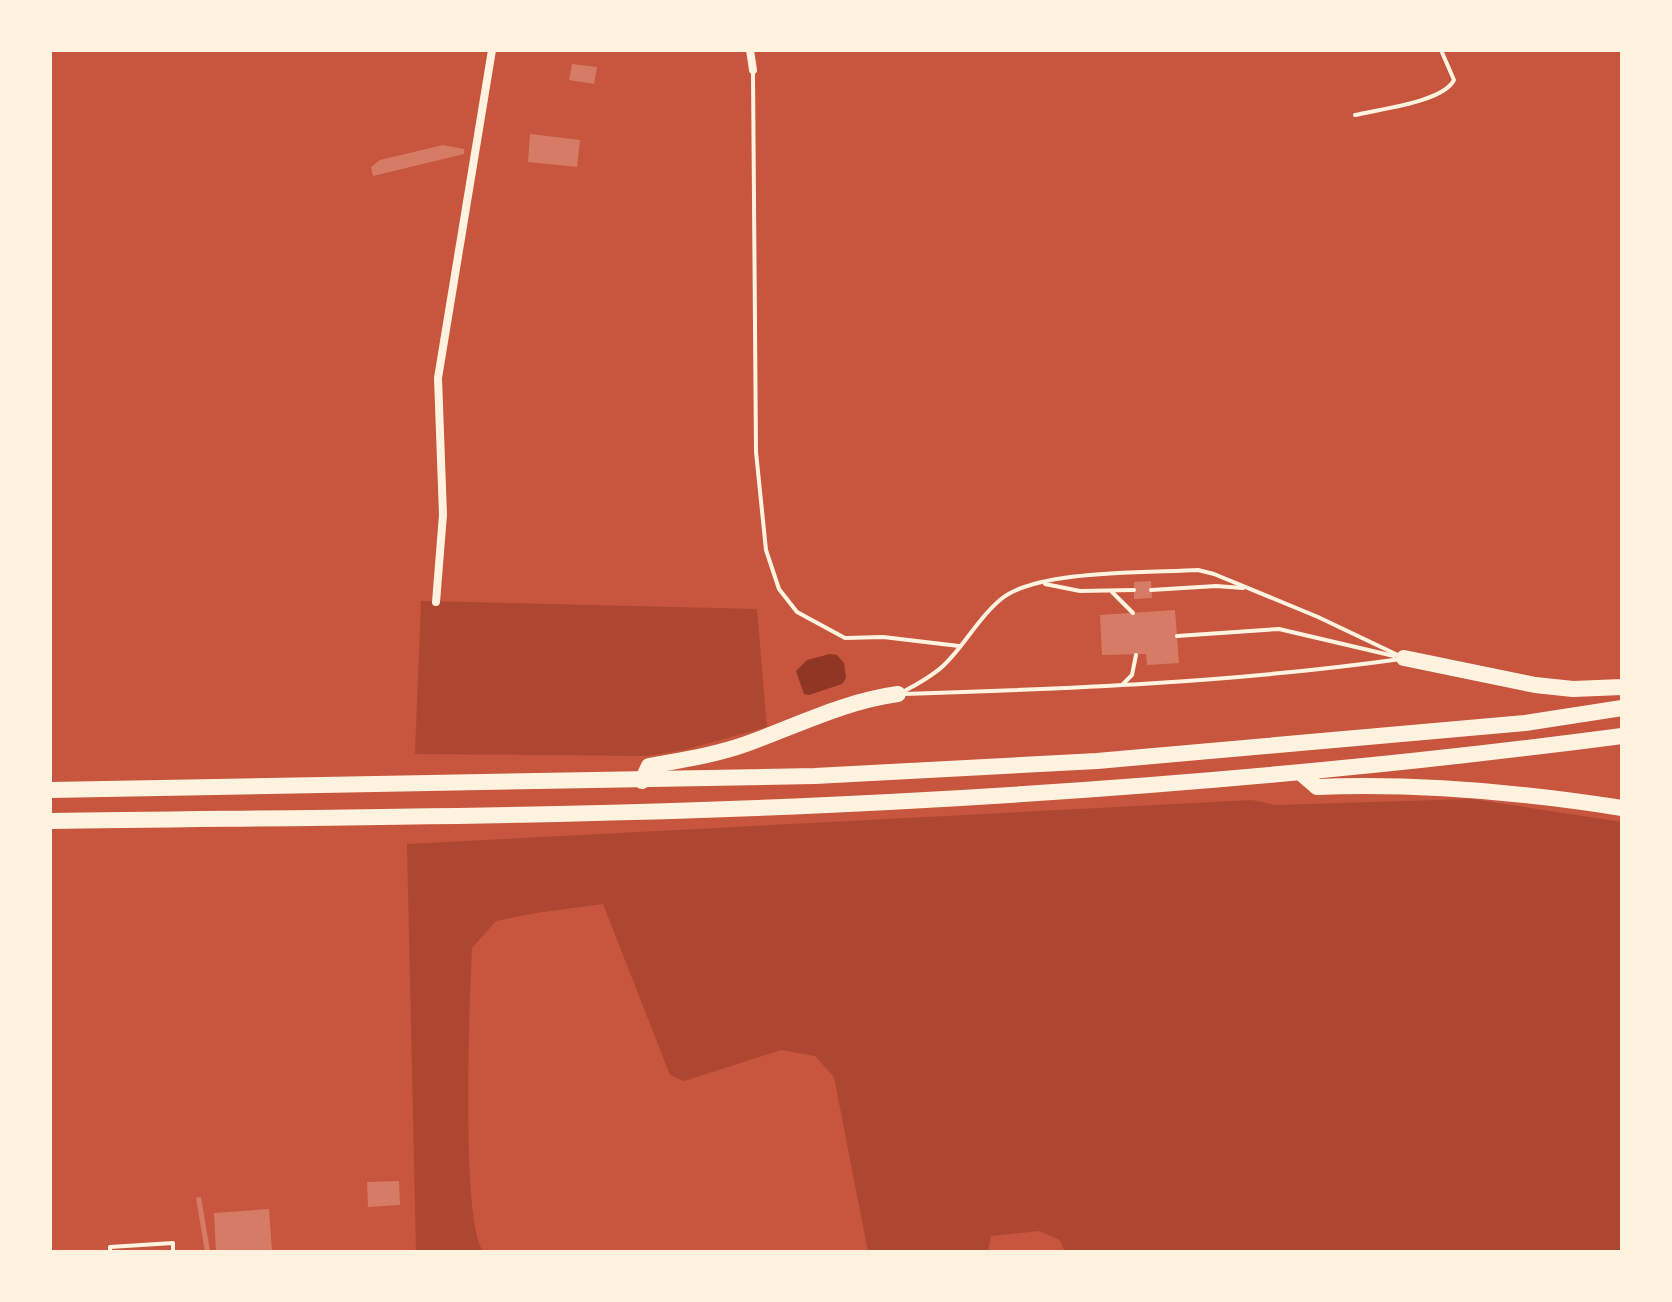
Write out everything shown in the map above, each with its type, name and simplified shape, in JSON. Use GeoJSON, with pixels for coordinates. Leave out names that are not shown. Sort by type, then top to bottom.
{"type":"FeatureCollection","features":[{"type":"Feature","properties":{"kind":"highway"},"geometry":{"type":"LineString","coordinates":[[1404,658],[1535,685],[1573,689],[1622,687]]}},
{"type":"Feature","properties":{"kind":"highway"},"geometry":{"type":"LineString","coordinates":[[642,781],[649,766],[700,757],[742,745],[859,701],[898,694]]}},
{"type":"Feature","properties":{"kind":"highway"},"geometry":{"type":"LineString","coordinates":[[50,790],[815,776],[1097,761],[1525,723],[1622,708]]}},
{"type":"Feature","properties":{"kind":"highway"},"geometry":{"type":"LineString","coordinates":[[50,821],[538,814],[888,802],[1302,774],[1622,736]]}},
{"type":"Feature","properties":{"kind":"highway"},"geometry":{"type":"LineString","coordinates":[[1302,774],[1317,787],[1380,784],[1532,793],[1622,808]]}},
{"type":"Feature","properties":{"kind":"street"},"geometry":{"type":"LineString","coordinates":[[436,602],[443,515],[438,378],[492,50]]}},
{"type":"Feature","properties":{"kind":"street"},"geometry":{"type":"LineString","coordinates":[[750,50],[753,70]]}},
{"type":"Feature","properties":{"kind":"lane"},"geometry":{"type":"LineString","coordinates":[[1355,115],[1434,96],[1450,89],[1454,80],[1441,50]]}},
{"type":"Feature","properties":{"kind":"lane"},"geometry":{"type":"LineString","coordinates":[[753,70],[756,452],[766,550],[779,589],[797,612],[845,638],[883,637],[959,646]]}},
{"type":"Feature","properties":{"kind":"lane"},"geometry":{"type":"LineString","coordinates":[[898,694],[944,665],[1001,598],[1040,583],[1080,576],[1198,570],[1318,617],[1404,658]]}},
{"type":"Feature","properties":{"kind":"lane"},"geometry":{"type":"LineString","coordinates":[[1040,583],[1080,591],[1134,590]]}},
{"type":"Feature","properties":{"kind":"lane"},"geometry":{"type":"LineString","coordinates":[[1151,590],[1216,586],[1249,588]]}},
{"type":"Feature","properties":{"kind":"lane"},"geometry":{"type":"LineString","coordinates":[[1112,592],[1133,613]]}},
{"type":"Feature","properties":{"kind":"lane"},"geometry":{"type":"LineString","coordinates":[[1177,636],[1279,629],[1404,658]]}},
{"type":"Feature","properties":{"kind":"lane"},"geometry":{"type":"LineString","coordinates":[[1122,686],[1132,675],[1136,655]]}},
{"type":"Feature","properties":{"kind":"lane"},"geometry":{"type":"LineString","coordinates":[[898,694],[1122,686],[1296,672],[1404,658]]}},
{"type":"Feature","properties":{"kind":"lane"},"geometry":{"type":"LineString","coordinates":[[110,1252],[110,1247],[173,1243],[173,1252]]}},
{"type":"Feature","properties":{"kind":"shaded area"},"geometry":{"type":"Polygon","coordinates":[[[421,601],[757,609],[767,727],[684,750],[647,756],[415,754],[421,601]]]}},
{"type":"Feature","properties":{"kind":"shaded area"},"geometry":{"type":"Polygon","coordinates":[[[837,655],[844,663],[846,678],[842,684],[804,694],[796,671],[807,660],[837,655]]]}},
{"type":"Feature","properties":{"kind":"shaded area"},"geometry":{"type":"Polygon","coordinates":[[[1472,799],[1622,822],[1622,1252],[1065,1252],[1060,1240],[1039,1231],[991,1236],[988,1252],[868,1252],[834,1077],[815,1056],[781,1050],[684,1081],[670,1075],[603,904],[496,921],[472,948],[469,1157],[477,1234],[484,1252],[416,1252],[407,844],[1252,800],[1275,805],[1472,799]]]}},
{"type":"Feature","properties":{"kind":"building"},"geometry":{"type":"Polygon","coordinates":[[[572,64],[597,67],[594,84],[569,80],[572,64]]]}},
{"type":"Feature","properties":{"kind":"building"},"geometry":{"type":"Polygon","coordinates":[[[530,134],[580,140],[577,167],[528,162],[530,134]]]}},
{"type":"Feature","properties":{"kind":"building"},"geometry":{"type":"Polygon","coordinates":[[[443,145],[464,149],[464,154],[373,176],[371,167],[380,160],[443,145]]]}},
{"type":"Feature","properties":{"kind":"building"},"geometry":{"type":"Polygon","coordinates":[[[1151,581],[1152,598],[1134,599],[1134,582],[1151,581]]]}},
{"type":"Feature","properties":{"kind":"building"},"geometry":{"type":"Polygon","coordinates":[[[1175,610],[1179,663],[1147,665],[1146,654],[1102,655],[1100,615],[1175,610]]]}},
{"type":"Feature","properties":{"kind":"building"},"geometry":{"type":"Polygon","coordinates":[[[399,1181],[400,1205],[368,1207],[367,1182],[399,1181]]]}},
{"type":"Feature","properties":{"kind":"building"},"geometry":{"type":"Polygon","coordinates":[[[201,1197],[210,1251],[205,1252],[196,1198],[201,1197]]]}},
{"type":"Feature","properties":{"kind":"building"},"geometry":{"type":"Polygon","coordinates":[[[269,1209],[272,1252],[216,1252],[214,1213],[269,1209]]]}}]}
